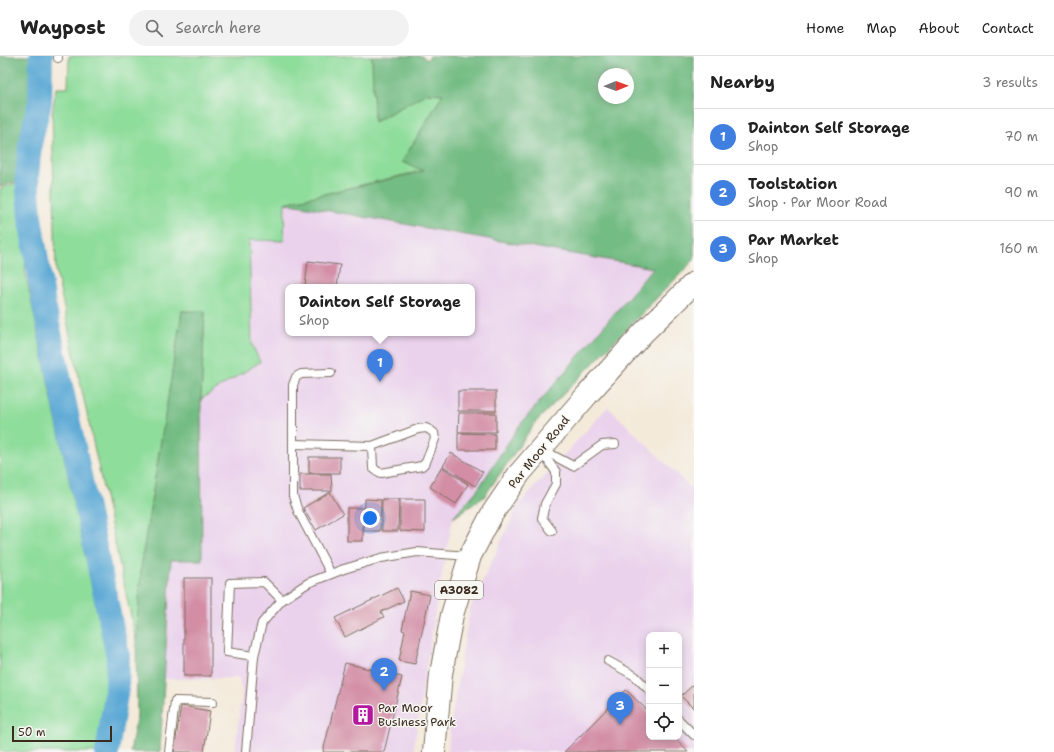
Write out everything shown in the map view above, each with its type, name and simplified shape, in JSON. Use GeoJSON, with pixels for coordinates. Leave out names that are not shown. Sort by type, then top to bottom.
{"type":"FeatureCollection","features":[{"type":"Feature","properties":{"kind":"main road","name":"Par Moor Road"},"geometry":{"type":"LineString","coordinates":[[434,752],[441,674],[452,614],[470,556],[492,514],[519,474],[587,395],[643,333],[694,283]]}},
{"type":"Feature","properties":{"kind":"lane"},"geometry":{"type":"LineString","coordinates":[[331,373],[301,374],[296,378],[293,385],[293,496],[298,511],[331,574]]}},
{"type":"Feature","properties":{"kind":"lane"},"geometry":{"type":"LineString","coordinates":[[293,444],[372,446],[418,429],[426,428],[434,434],[435,439],[426,462],[422,466],[381,474],[373,468],[372,446]]}},
{"type":"Feature","properties":{"kind":"lane"},"geometry":{"type":"LineString","coordinates":[[540,449],[574,466],[602,445],[615,444]]}},
{"type":"Feature","properties":{"kind":"lane"},"geometry":{"type":"LineString","coordinates":[[540,449],[556,472],[556,484],[545,504],[542,518],[552,531]]}},
{"type":"Feature","properties":{"kind":"lane"},"geometry":{"type":"LineString","coordinates":[[246,752],[254,656],[262,623],[282,600],[308,584],[331,574],[381,558],[417,552],[470,556]]}},
{"type":"Feature","properties":{"kind":"lane"},"geometry":{"type":"LineString","coordinates":[[254,656],[228,652],[230,583],[264,582],[282,600]]}},
{"type":"Feature","properties":{"kind":"lane"},"geometry":{"type":"LineString","coordinates":[[608,661],[635,676],[646,686]]}},
{"type":"Feature","properties":{"kind":"lane"},"geometry":{"type":"LineString","coordinates":[[169,752],[175,701],[213,702]]}},
{"type":"Feature","properties":{"kind":"lane"},"geometry":{"type":"LineString","coordinates":[[682,723],[694,735]]}},
{"type":"Feature","properties":{"kind":"shaded area"},"geometry":{"type":"Polygon","coordinates":[[[285,203],[653,268],[519,426],[478,489],[453,518],[438,594],[413,752],[235,752],[242,691],[239,678],[164,679],[171,560],[202,559],[201,399],[260,362],[252,344],[249,239],[285,203]]]}},
{"type":"Feature","properties":{"kind":"shaded area"},"geometry":{"type":"Polygon","coordinates":[[[608,407],[694,491],[694,752],[448,752],[450,728],[470,608],[518,505],[608,407]]]}},
{"type":"Feature","properties":{"kind":"green space"},"geometry":{"type":"Polygon","coordinates":[[[0,56],[41,56],[40,101],[30,144],[27,177],[0,187],[0,56]]]}},
{"type":"Feature","properties":{"kind":"green space"},"geometry":{"type":"Polygon","coordinates":[[[69,56],[372,56],[374,122],[427,93],[443,94],[402,162],[425,170],[285,203],[284,241],[249,240],[252,344],[260,362],[201,399],[205,312],[182,311],[142,559],[136,640],[56,271],[52,114],[56,88],[68,88],[69,56]]]}},
{"type":"Feature","properties":{"kind":"green space"},"geometry":{"type":"Polygon","coordinates":[[[372,56],[422,56],[427,60],[430,56],[694,56],[694,260],[535,423],[484,497],[453,518],[478,489],[519,426],[653,268],[285,203],[424,171],[402,162],[443,94],[427,93],[374,122],[372,56]]]}},
{"type":"Feature","properties":{"kind":"green space"},"geometry":{"type":"Polygon","coordinates":[[[31,177],[25,271],[107,658],[108,690],[97,752],[0,752],[0,189],[31,177]]]}},
{"type":"Feature","properties":{"kind":"green space"},"geometry":{"type":"Polygon","coordinates":[[[182,311],[205,311],[201,399],[202,560],[171,560],[160,752],[130,752],[137,715],[136,640],[142,559],[182,311]]]}},
{"type":"Feature","properties":{"kind":"building"},"geometry":{"type":"Polygon","coordinates":[[[308,261],[340,265],[337,284],[305,284],[308,261]]]}},
{"type":"Feature","properties":{"kind":"building"},"geometry":{"type":"Polygon","coordinates":[[[458,391],[496,391],[496,411],[458,411],[458,391]]]}},
{"type":"Feature","properties":{"kind":"building"},"geometry":{"type":"Polygon","coordinates":[[[459,413],[496,413],[496,432],[458,432],[459,413]]]}},
{"type":"Feature","properties":{"kind":"building"},"geometry":{"type":"Polygon","coordinates":[[[458,433],[495,434],[495,450],[458,450],[458,433]]]}},
{"type":"Feature","properties":{"kind":"building"},"geometry":{"type":"Polygon","coordinates":[[[451,453],[483,472],[475,486],[443,466],[451,453]]]}},
{"type":"Feature","properties":{"kind":"building"},"geometry":{"type":"Polygon","coordinates":[[[309,457],[340,457],[340,473],[309,473],[309,457]]]}},
{"type":"Feature","properties":{"kind":"building"},"geometry":{"type":"Polygon","coordinates":[[[442,467],[468,484],[456,504],[430,487],[442,467]]]}},
{"type":"Feature","properties":{"kind":"building"},"geometry":{"type":"Polygon","coordinates":[[[300,474],[331,474],[332,491],[300,491],[300,474]]]}},
{"type":"Feature","properties":{"kind":"building"},"geometry":{"type":"Polygon","coordinates":[[[330,492],[343,514],[316,530],[303,508],[330,492]]]}},
{"type":"Feature","properties":{"kind":"building"},"geometry":{"type":"Polygon","coordinates":[[[365,499],[381,500],[380,531],[364,531],[365,499]]]}},
{"type":"Feature","properties":{"kind":"building"},"geometry":{"type":"Polygon","coordinates":[[[382,499],[399,499],[398,531],[382,531],[382,499]]]}},
{"type":"Feature","properties":{"kind":"building"},"geometry":{"type":"Polygon","coordinates":[[[400,499],[425,499],[425,532],[400,531],[400,499]]]}},
{"type":"Feature","properties":{"kind":"building"},"geometry":{"type":"Polygon","coordinates":[[[347,508],[363,508],[363,541],[347,541],[347,508]]]}},
{"type":"Feature","properties":{"kind":"building"},"geometry":{"type":"Polygon","coordinates":[[[184,578],[211,578],[211,676],[184,676],[184,578]]]}},
{"type":"Feature","properties":{"kind":"building"},"geometry":{"type":"Polygon","coordinates":[[[397,588],[404,601],[381,612],[384,617],[345,637],[335,618],[397,588]]]}},
{"type":"Feature","properties":{"kind":"building"},"geometry":{"type":"Polygon","coordinates":[[[410,591],[430,595],[415,664],[399,661],[405,631],[402,630],[410,591]]]}},
{"type":"Feature","properties":{"kind":"building","name":"Par Moor Business Park"},"geometry":{"type":"Polygon","coordinates":[[[345,663],[402,677],[384,752],[323,752],[345,663]]]}},
{"type":"Feature","properties":{"kind":"building"},"geometry":{"type":"Polygon","coordinates":[[[694,684],[694,709],[682,697],[682,695],[694,684]]]}},
{"type":"Feature","properties":{"kind":"building"},"geometry":{"type":"Polygon","coordinates":[[[626,690],[646,709],[646,740],[677,740],[688,752],[564,752],[626,690]]]}},
{"type":"Feature","properties":{"kind":"building"},"geometry":{"type":"Polygon","coordinates":[[[181,706],[210,711],[204,752],[174,752],[181,706]]]}},
{"type":"Feature","properties":{"kind":"waterway"},"geometry":{"type":"LineString","coordinates":[[41,56],[40,101],[30,144],[27,177],[30,217],[44,305],[118,656],[117,688],[107,752]]}},
{"type":"Feature","properties":{"kind":"place","name":"Dainton Self Storage"},"geometry":{"type":"Point","coordinates":[380,382]}},
{"type":"Feature","properties":{"kind":"place","name":"Toolstation"},"geometry":{"type":"Point","coordinates":[384,691]}},
{"type":"Feature","properties":{"kind":"place","name":"Par Moor Business Park"},"geometry":{"type":"Point","coordinates":[363,715]}},
{"type":"Feature","properties":{"kind":"place","name":"Par Market"},"geometry":{"type":"Point","coordinates":[620,725]}}]}
